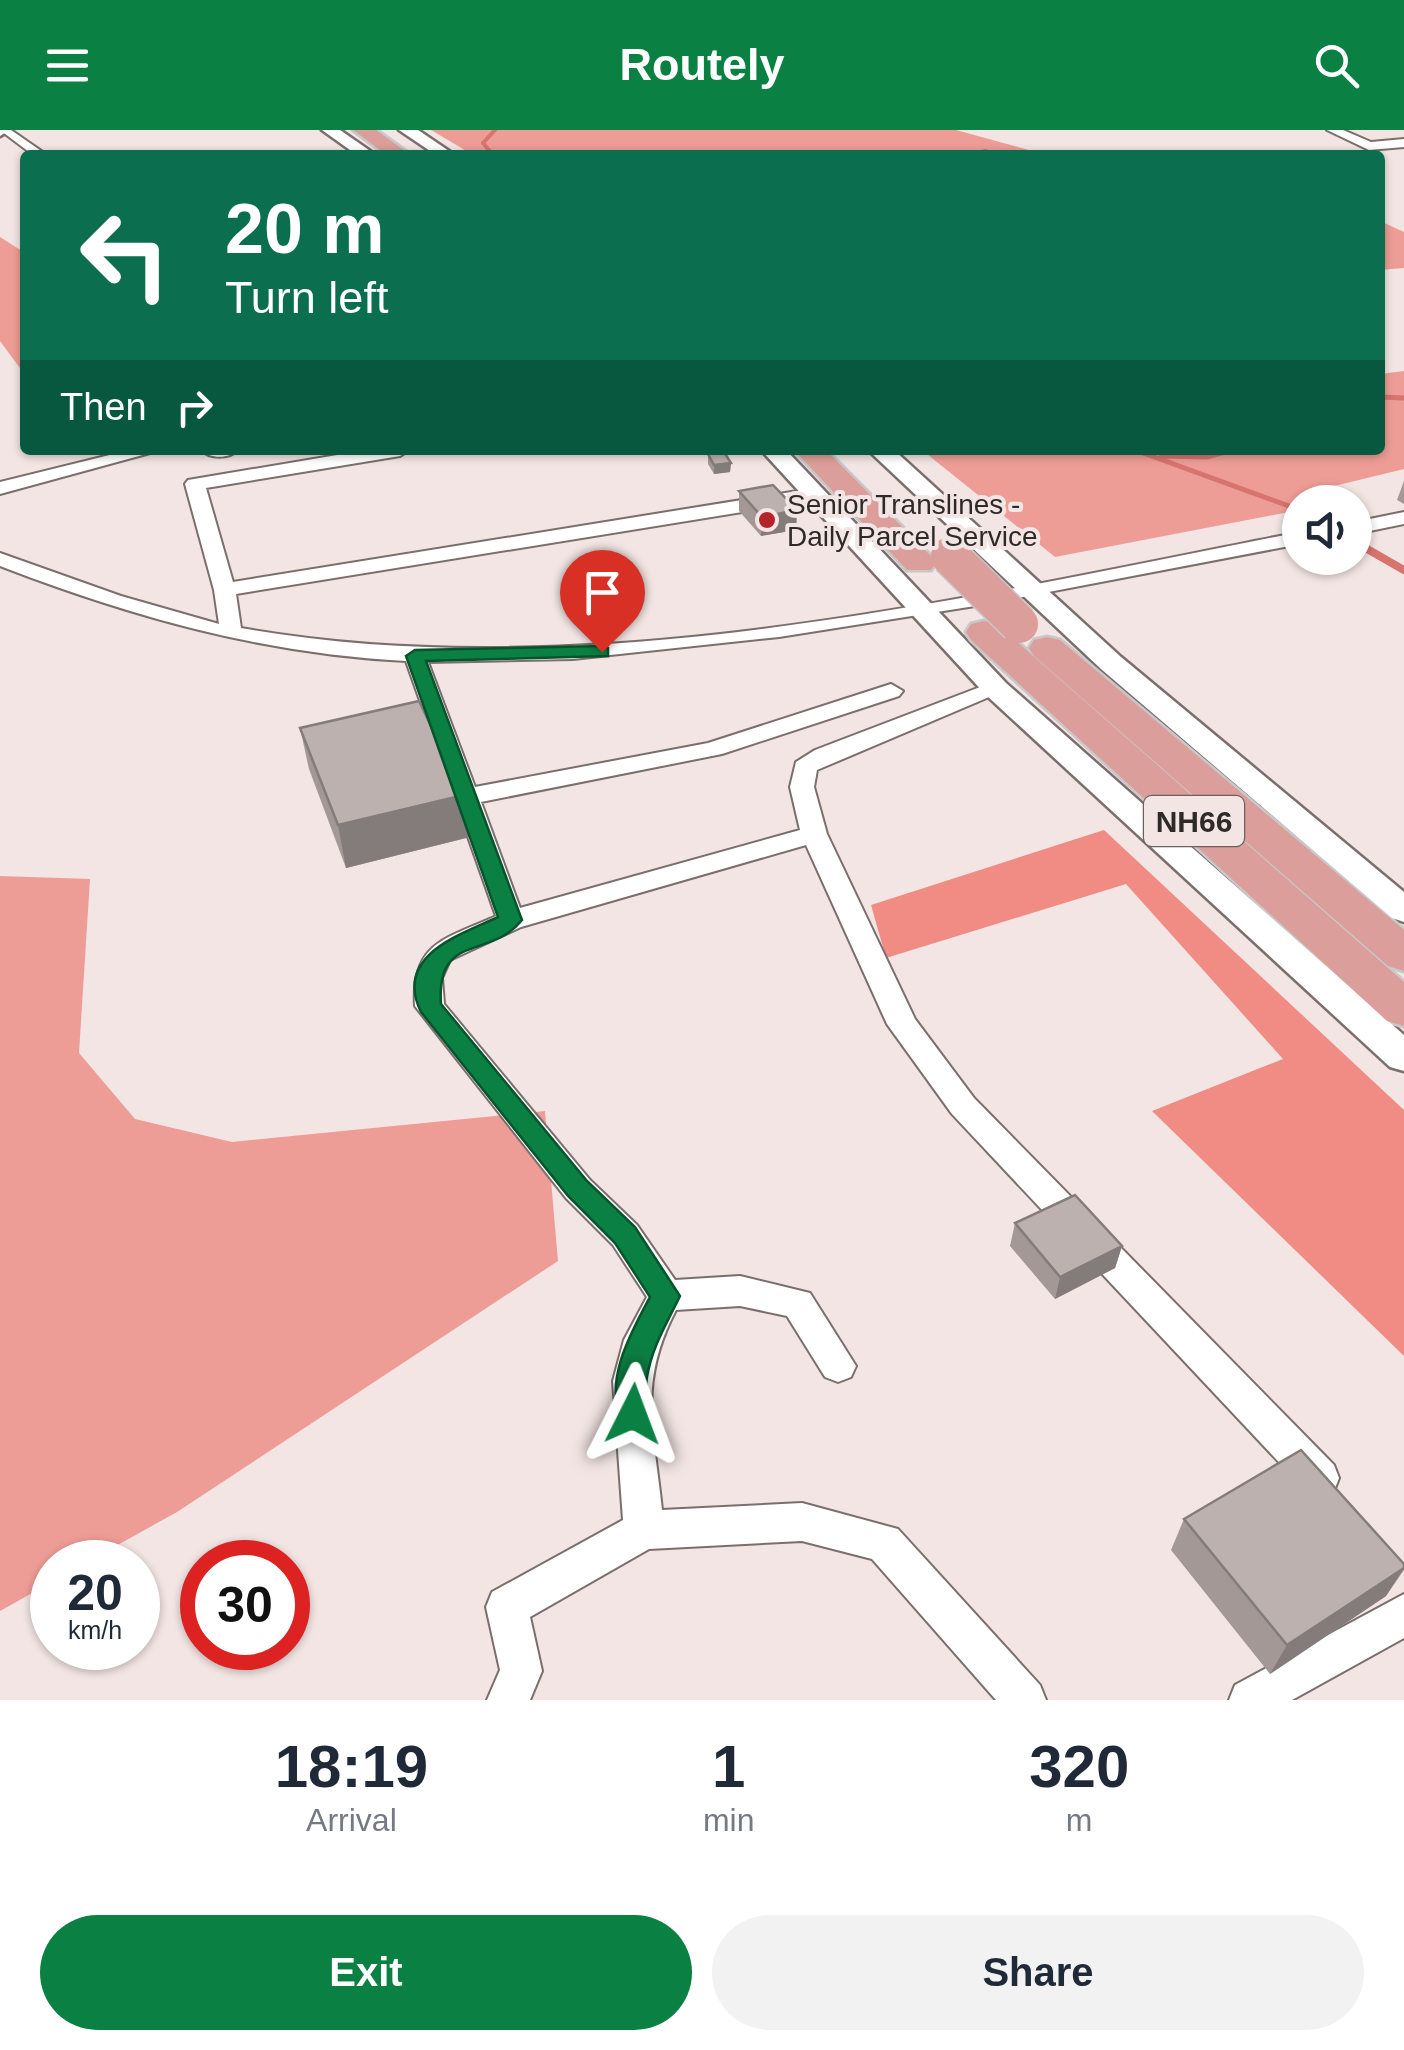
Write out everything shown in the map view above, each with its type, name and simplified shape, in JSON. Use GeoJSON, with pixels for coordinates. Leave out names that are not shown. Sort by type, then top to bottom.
{"type":"FeatureCollection","features":[{"type":"Feature","properties":{"kind":"highway"},"geometry":{"type":"LineString","coordinates":[[362,130],[393,150]]}},
{"type":"Feature","properties":{"kind":"highway"},"geometry":{"type":"LineString","coordinates":[[390,130],[420,150]]}},
{"type":"Feature","properties":{"kind":"highway","name":"NH66"},"geometry":{"type":"LineString","coordinates":[[814,455],[934,559],[1012,616],[1404,955]]}},
{"type":"Feature","properties":{"kind":"highway","name":"NH66"},"geometry":{"type":"LineString","coordinates":[[845,455],[934,559]]}},
{"type":"Feature","properties":{"kind":"highway","name":"NH66"},"geometry":{"type":"LineString","coordinates":[[1012,616],[1404,1009]]}},
{"type":"Feature","properties":{"kind":"street"},"geometry":{"type":"LineString","coordinates":[[2,130],[33,150]]}},
{"type":"Feature","properties":{"kind":"street"},"geometry":{"type":"LineString","coordinates":[[330,130],[360,150]]}},
{"type":"Feature","properties":{"kind":"street"},"geometry":{"type":"LineString","coordinates":[[407,130],[438,150]]}},
{"type":"Feature","properties":{"kind":"street"},"geometry":{"type":"LineString","coordinates":[[1333,130],[1369,146],[1404,143]]}},
{"type":"Feature","properties":{"kind":"street"},"geometry":{"type":"LineString","coordinates":[[0,488],[132,455]]}},
{"type":"Feature","properties":{"kind":"street"},"geometry":{"type":"LineString","coordinates":[[231,633],[226,590],[195,484],[340,455]]}},
{"type":"Feature","properties":{"kind":"street"},"geometry":{"type":"LineString","coordinates":[[778,455],[996,689],[1404,1058]]}},
{"type":"Feature","properties":{"kind":"street"},"geometry":{"type":"LineString","coordinates":[[884,455],[1012,616],[1404,910]]}},
{"type":"Feature","properties":{"kind":"street"},"geometry":{"type":"LineString","coordinates":[[226,590],[816,494]]}},
{"type":"Feature","properties":{"kind":"street"},"geometry":{"type":"LineString","coordinates":[[1372,525],[1404,518]]}},
{"type":"Feature","properties":{"kind":"street"},"geometry":{"type":"LineString","coordinates":[[0,559],[88,593],[231,633],[415,656],[498,657],[636,650],[926,610],[1012,616],[1282,543]]}},
{"type":"Feature","properties":{"kind":"street"},"geometry":{"type":"LineString","coordinates":[[415,656],[510,920]]}},
{"type":"Feature","properties":{"kind":"street"},"geometry":{"type":"LineString","coordinates":[[996,689],[824,754],[805,767],[802,787],[814,834],[902,1024],[963,1106],[1337,1496]]}},
{"type":"Feature","properties":{"kind":"street"},"geometry":{"type":"LineString","coordinates":[[466,797],[713,749],[891,691]]}},
{"type":"Feature","properties":{"kind":"street"},"geometry":{"type":"LineString","coordinates":[[666,1296],[625,1235],[578,1189],[430,1006],[428,978],[439,954],[510,920],[814,834]]}},
{"type":"Feature","properties":{"kind":"street"},"geometry":{"type":"LineString","coordinates":[[666,1296],[740,1290],[798,1304],[838,1366]]}},
{"type":"Feature","properties":{"kind":"street"},"geometry":{"type":"LineString","coordinates":[[644,1530],[631,1381],[642,1340],[666,1296]]}},
{"type":"Feature","properties":{"kind":"street"},"geometry":{"type":"LineString","coordinates":[[519,1690],[507,1607],[644,1530],[802,1522],[884,1543],[1025,1700]]}},
{"type":"Feature","properties":{"kind":"street"},"geometry":{"type":"LineString","coordinates":[[1250,1700],[1404,1615]]}},
{"type":"Feature","properties":{"kind":"shaded area"},"geometry":{"type":"Polygon","coordinates":[[[431,130],[956,130],[1029,150],[465,150],[431,130]]]}},
{"type":"Feature","properties":{"kind":"shaded area"},"geometry":{"type":"Polygon","coordinates":[[[1385,223],[1404,232],[1404,268],[1385,270],[1385,223]]]}},
{"type":"Feature","properties":{"kind":"shaded area"},"geometry":{"type":"Polygon","coordinates":[[[0,237],[20,250],[20,368],[0,341],[0,237]]]}},
{"type":"Feature","properties":{"kind":"shaded area"},"geometry":{"type":"Polygon","coordinates":[[[1404,371],[1404,469],[1338,485],[1282,485],[1282,513],[1055,557],[928,455],[1385,455],[1385,373],[1404,371]]]}},
{"type":"Feature","properties":{"kind":"shaded area"},"geometry":{"type":"Polygon","coordinates":[[[1104,830],[1404,1110],[1404,1356],[1152,1111],[1283,1059],[1126,884],[886,958],[871,905],[1104,830]]]}},
{"type":"Feature","properties":{"kind":"shaded area"},"geometry":{"type":"Polygon","coordinates":[[[0,876],[90,879],[79,1053],[135,1119],[232,1142],[545,1111],[558,1261],[177,1512],[127,1540],[30,1540],[30,1594],[0,1611],[0,876]]]}},
{"type":"Feature","properties":{"kind":"building"},"geometry":{"type":"Polygon","coordinates":[[[709,455],[726,455],[731,463],[714,465],[709,455]]]}},
{"type":"Feature","properties":{"kind":"building"},"geometry":{"type":"Polygon","coordinates":[[[773,485],[797,510],[762,517],[739,491],[773,485]]]}},
{"type":"Feature","properties":{"kind":"building"},"geometry":{"type":"Polygon","coordinates":[[[419,701],[464,795],[338,825],[300,728],[419,701]]]}},
{"type":"Feature","properties":{"kind":"building"},"geometry":{"type":"Polygon","coordinates":[[[1075,1195],[1122,1246],[1060,1277],[1015,1223],[1075,1195]]]}},
{"type":"Feature","properties":{"kind":"building"},"geometry":{"type":"Polygon","coordinates":[[[1301,1450],[1404,1568],[1287,1645],[1184,1519],[1301,1450]]]}},
{"type":"Feature","properties":{"kind":"waterway"},"geometry":{"type":"LineString","coordinates":[[489,150],[483,143],[495,130]]}},
{"type":"Feature","properties":{"kind":"waterway"},"geometry":{"type":"LineString","coordinates":[[1385,397],[1404,398]]}},
{"type":"Feature","properties":{"kind":"waterway"},"geometry":{"type":"LineString","coordinates":[[1149,455],[1282,503]]}},
{"type":"Feature","properties":{"kind":"waterway"},"geometry":{"type":"LineString","coordinates":[[1161,456],[1214,455]]}},
{"type":"Feature","properties":{"kind":"waterway"},"geometry":{"type":"LineString","coordinates":[[1372,552],[1404,570]]}},
{"type":"Feature","properties":{"kind":"place","name":"Senior Translines - Daily Parcel Service"},"geometry":{"type":"Point","coordinates":[767,520]}},
{"type":"Feature","properties":{"kind":"route"},"geometry":{"type":"LineString","coordinates":[[602,652],[415,656],[510,920],[439,954],[428,978],[430,1006],[578,1189],[625,1235],[666,1296],[642,1340],[631,1381],[633,1414]]}}]}
